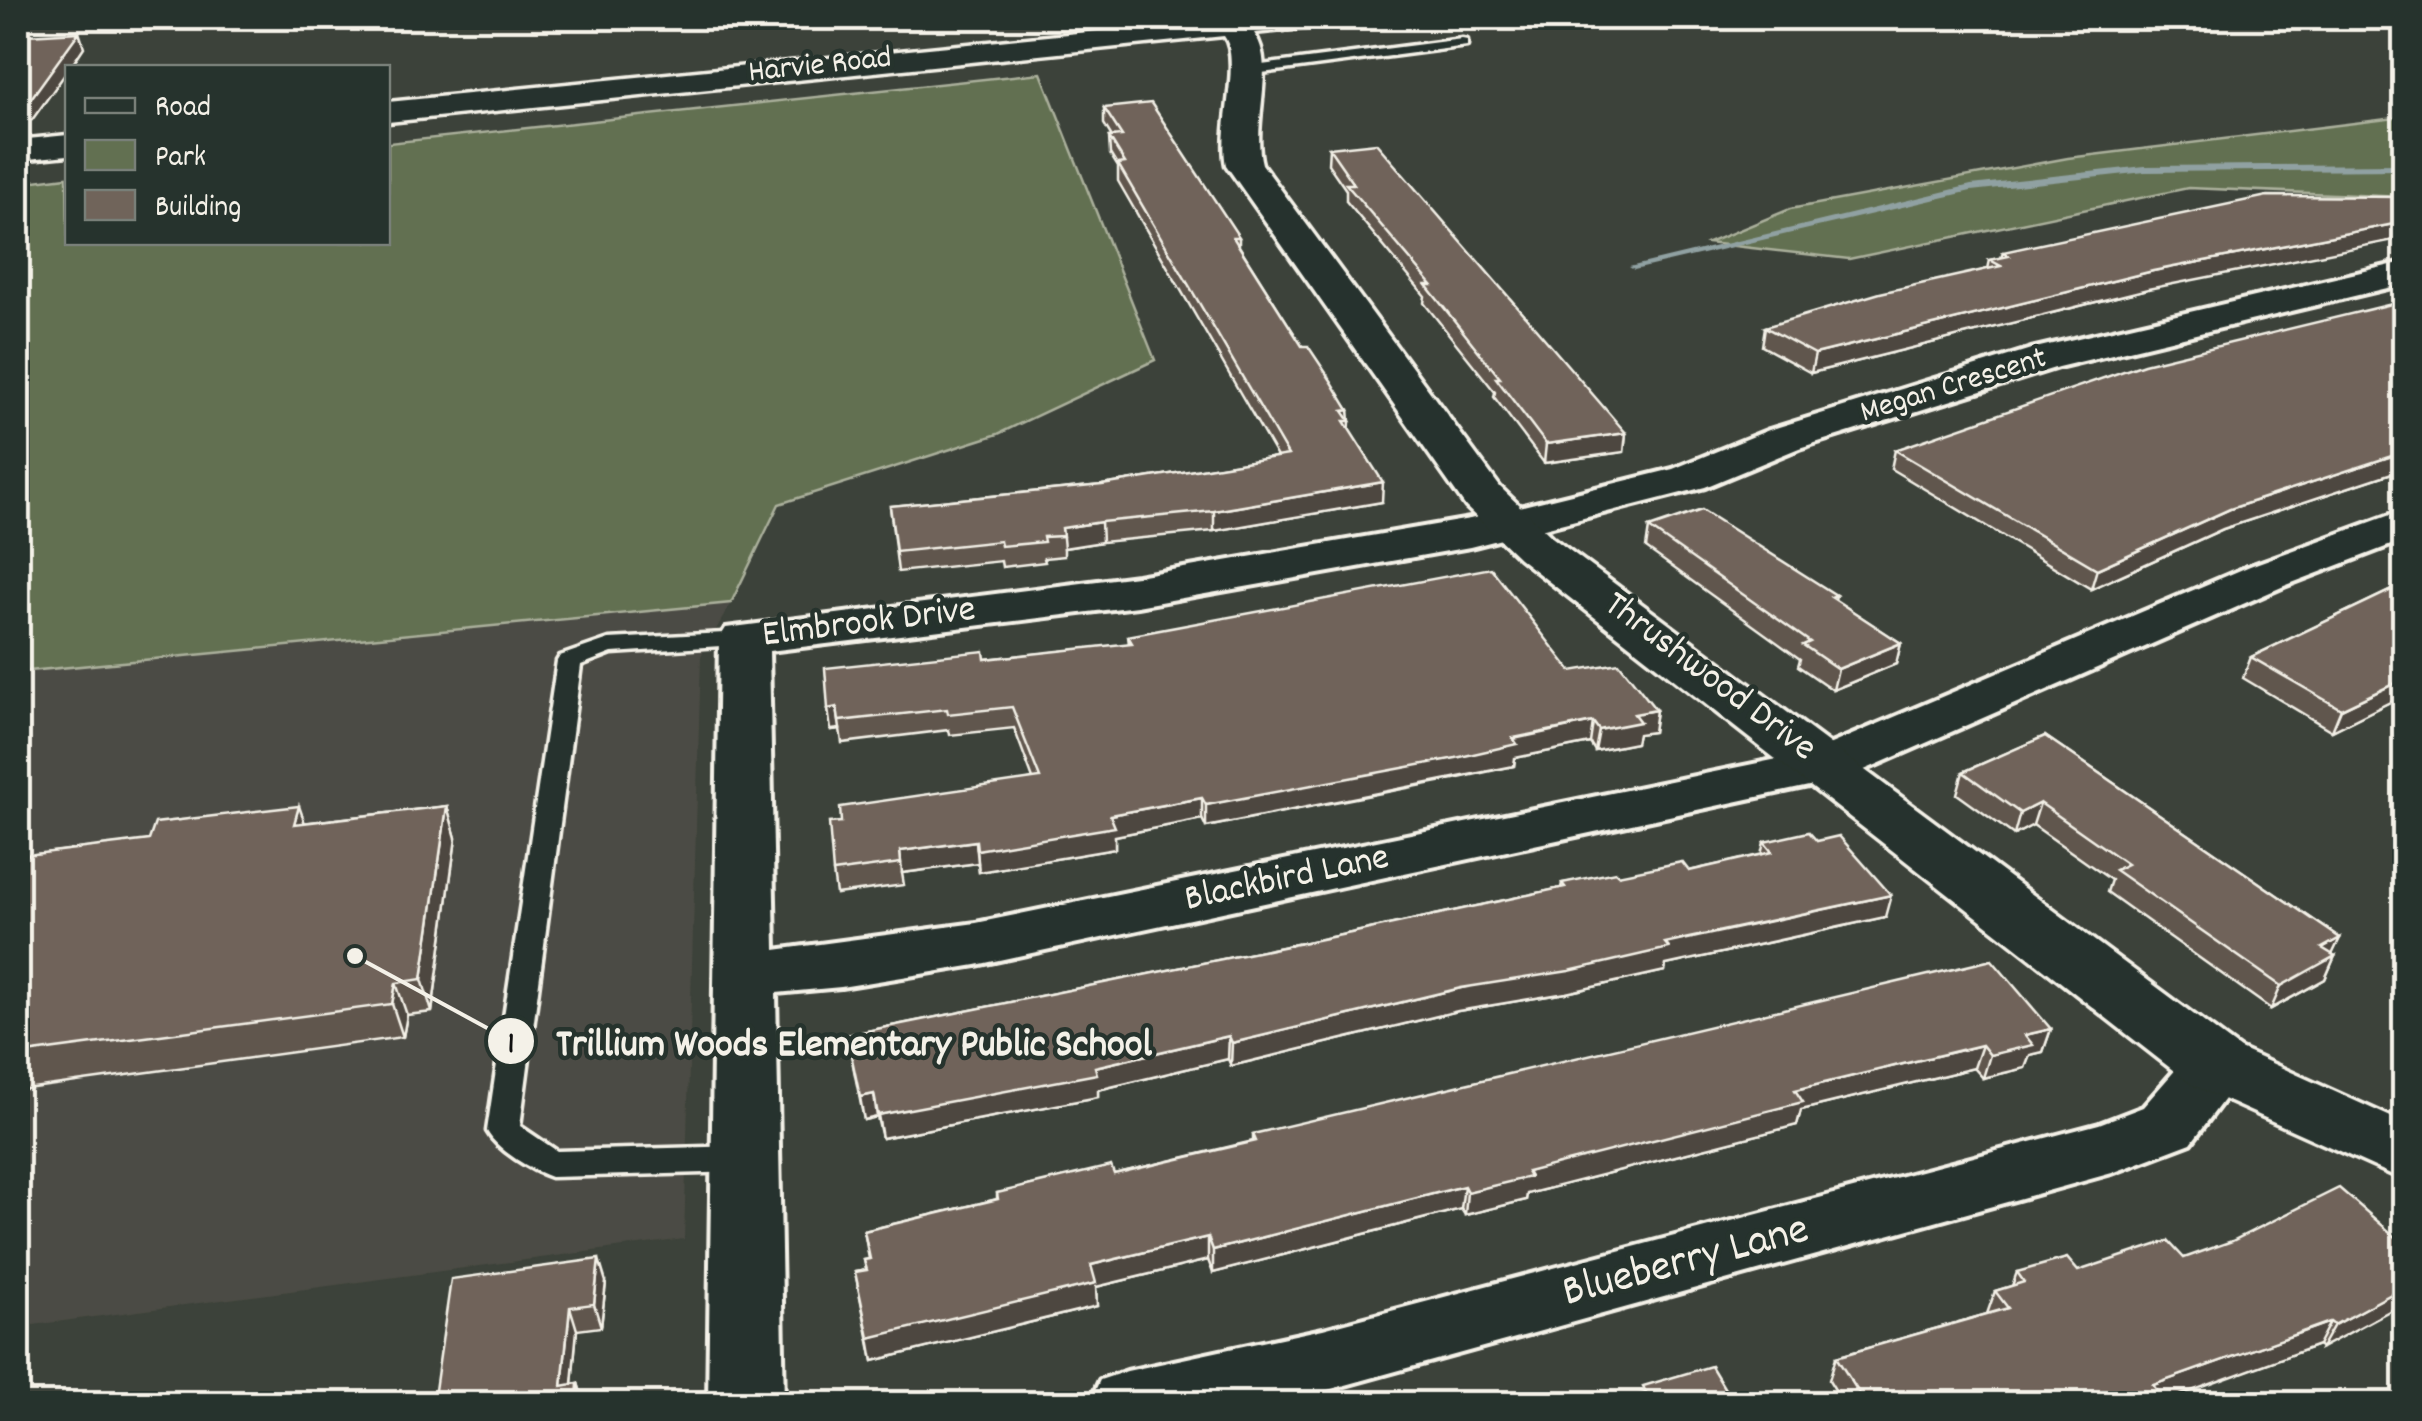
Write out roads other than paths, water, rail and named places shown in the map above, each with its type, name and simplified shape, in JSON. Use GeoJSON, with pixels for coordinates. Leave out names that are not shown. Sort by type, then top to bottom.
{"type":"FeatureCollection","features":[{"type":"Feature","properties":{"kind":"street","name":"Harvie Road"},"geometry":{"type":"LineString","coordinates":[[390,112],[1239,48],[1312,18]]}},
{"type":"Feature","properties":{"kind":"street","name":"Thrushwood Drive"},"geometry":{"type":"LineString","coordinates":[[1239,48],[1235,124],[1244,165],[1483,497],[1510,524],[1536,548],[1827,766],[2216,1067],[2404,1153]]}},
{"type":"Feature","properties":{"kind":"street"},"geometry":{"type":"LineString","coordinates":[[18,150],[65,145]]}},
{"type":"Feature","properties":{"kind":"street","name":"Megan Crescent"},"geometry":{"type":"LineString","coordinates":[[1510,524],[1689,478],[1784,439],[2045,358],[2404,273]]}},
{"type":"Feature","properties":{"kind":"street","name":"Elmbrook Drive"},"geometry":{"type":"LineString","coordinates":[[746,1404],[749,1244],[744,1159],[744,639],[1137,591],[1510,524]]}},
{"type":"Feature","properties":{"kind":"street"},"geometry":{"type":"LineString","coordinates":[[1827,766],[2267,576],[2404,524]]}},
{"type":"Feature","properties":{"kind":"street","name":"Blackbird Lane"},"geometry":{"type":"LineString","coordinates":[[744,974],[840,966],[976,944],[1827,766]]}},
{"type":"Feature","properties":{"kind":"street","name":"Blueberry Lane"},"geometry":{"type":"LineString","coordinates":[[1127,1404],[1323,1361],[2112,1147],[2167,1125],[2216,1067]]}},
{"type":"Feature","properties":{"kind":"lane"},"geometry":{"type":"LineString","coordinates":[[1239,48],[1462,44]]}},
{"type":"Feature","properties":{"kind":"lane"},"geometry":{"type":"LineString","coordinates":[[744,639],[609,646],[569,661],[504,1131],[552,1164],[744,1159]]}},
{"type":"Feature","properties":{"kind":"waterway"},"geometry":{"type":"LineString","coordinates":[[1634,267],[1971,188],[2145,169],[2404,167]]}},
{"type":"Feature","properties":{"kind":"place","name":"Trillium Woods Elementary Public School"},"geometry":{"type":"Point","coordinates":[355,956]}}]}
